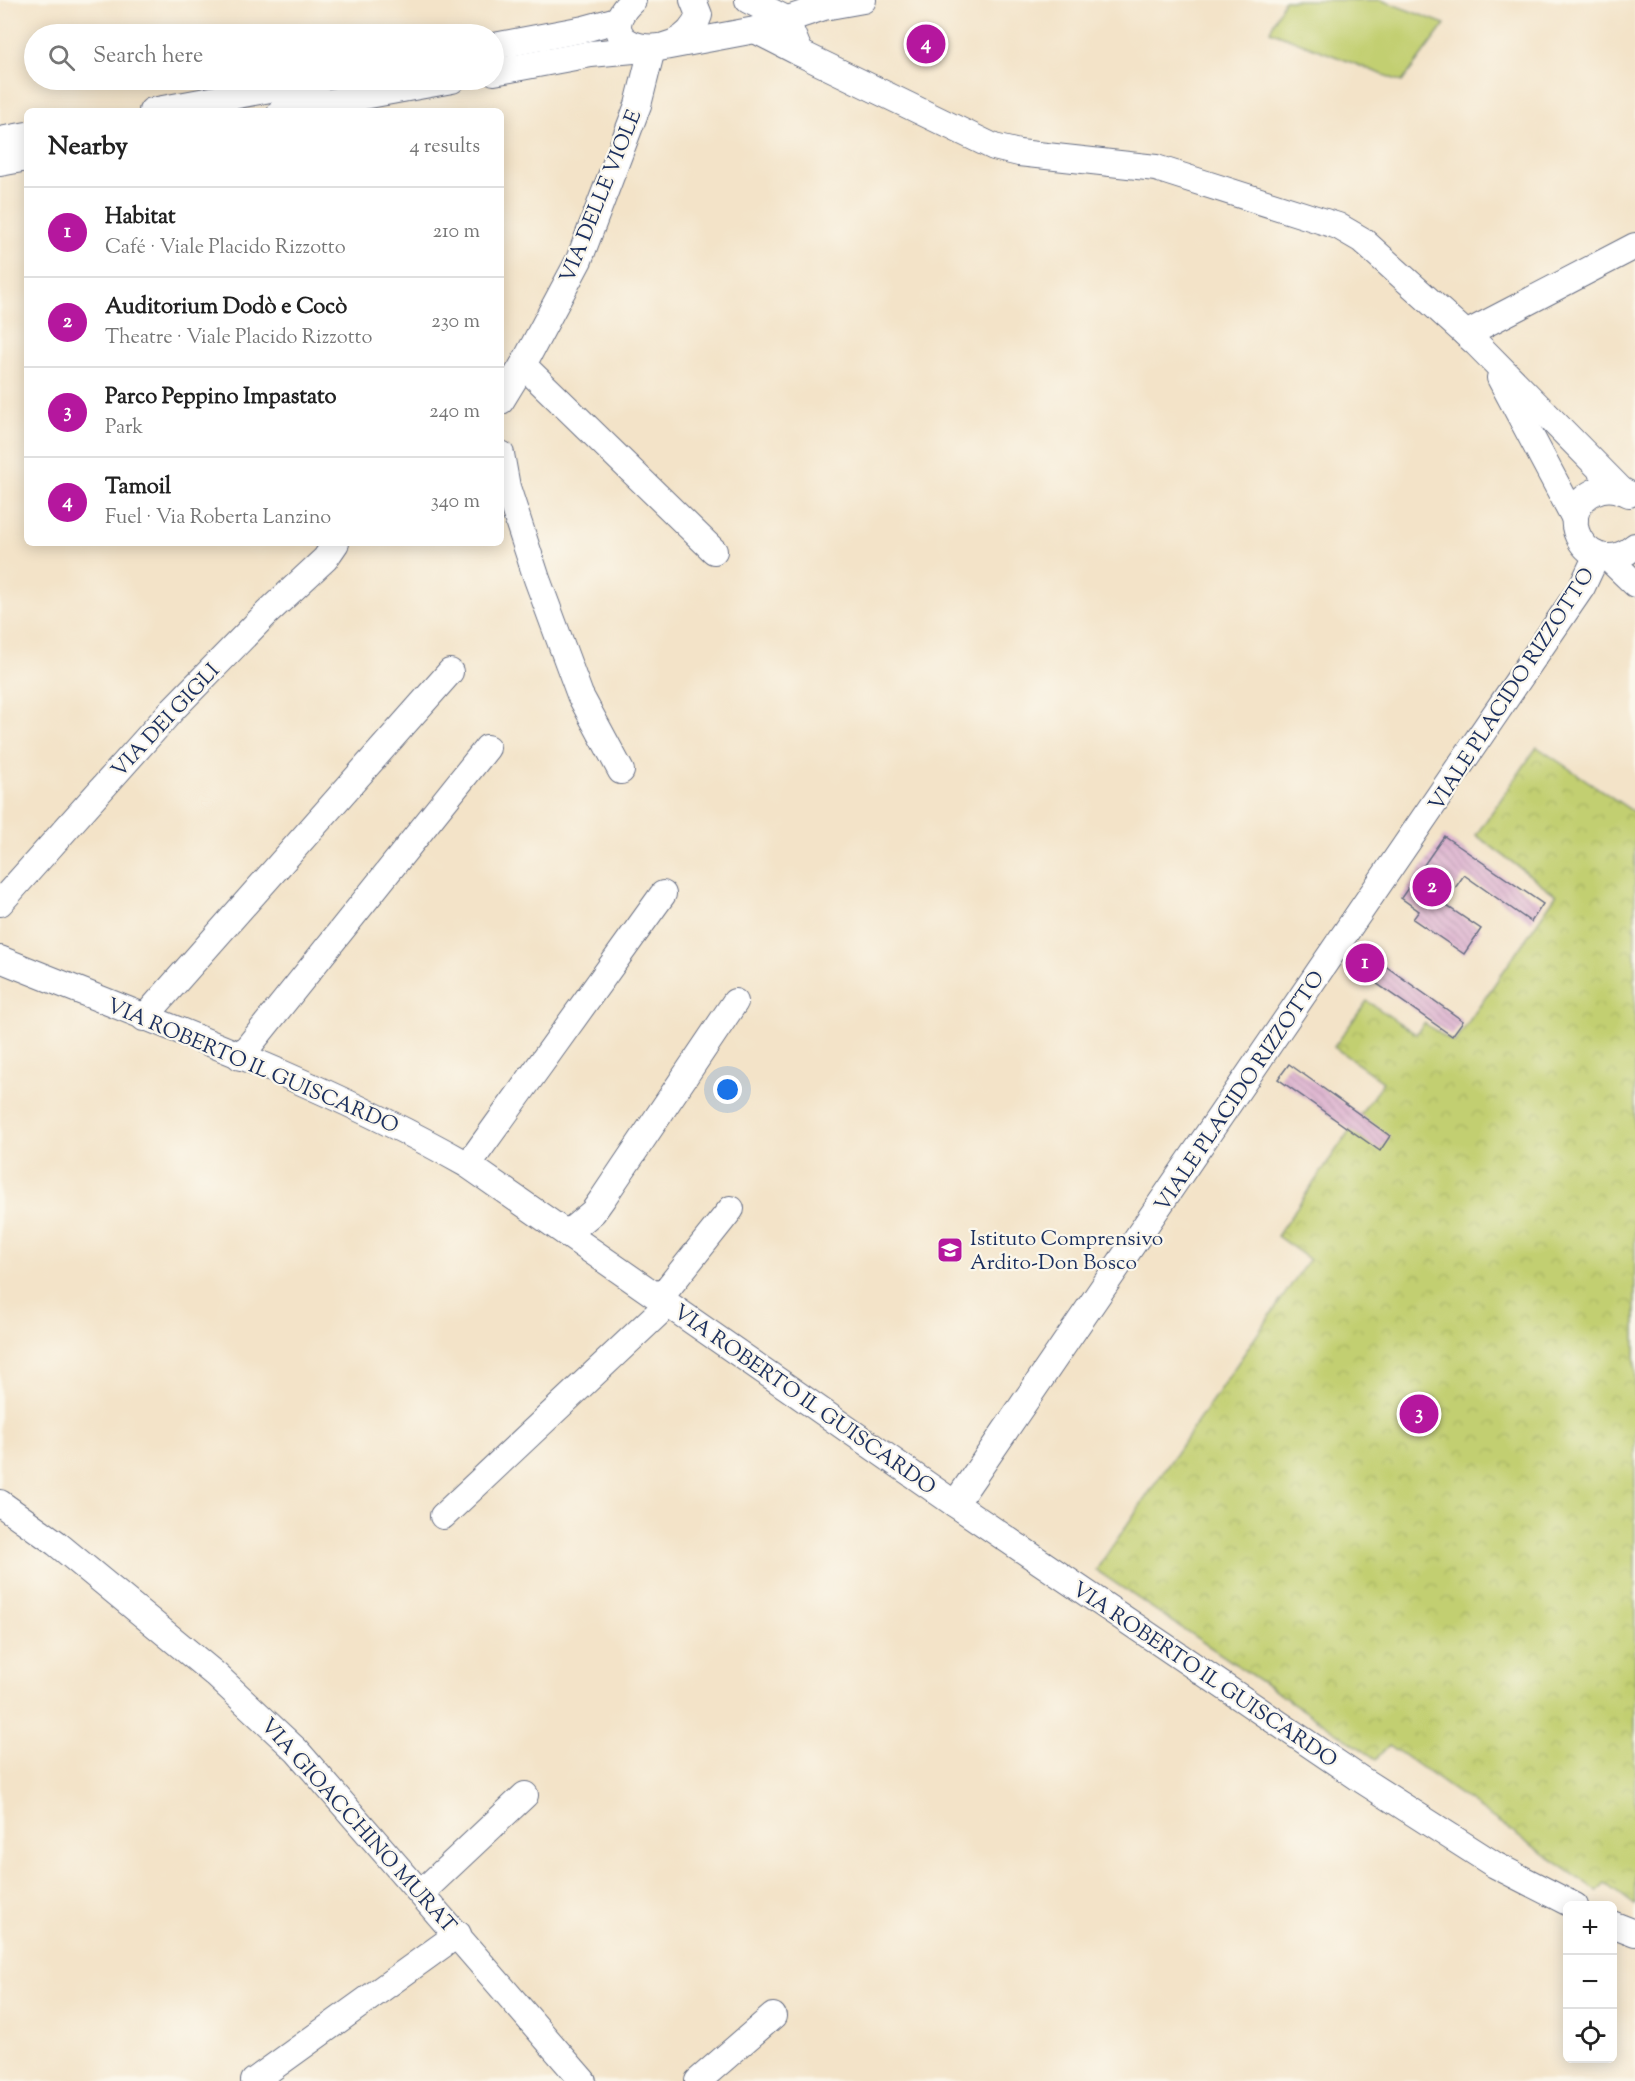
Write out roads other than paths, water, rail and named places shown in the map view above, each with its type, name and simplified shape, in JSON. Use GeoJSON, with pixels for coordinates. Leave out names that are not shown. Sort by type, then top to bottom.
{"type":"FeatureCollection","features":[{"type":"Feature","properties":{"kind":"street"},"geometry":{"type":"LineString","coordinates":[[747,0],[786,19],[800,53]]}},
{"type":"Feature","properties":{"kind":"street"},"geometry":{"type":"LineString","coordinates":[[504,70],[591,54],[652,49],[755,30],[824,7],[863,0]]}},
{"type":"Feature","properties":{"kind":"street"},"geometry":{"type":"LineString","coordinates":[[625,10],[617,29],[624,40],[634,47],[652,49],[676,41],[688,32],[699,15],[703,2]]}},
{"type":"Feature","properties":{"kind":"street"},"geometry":{"type":"LineString","coordinates":[[504,44],[584,29],[625,10]]}},
{"type":"Feature","properties":{"kind":"street"},"geometry":{"type":"LineString","coordinates":[[755,30],[994,147],[1018,153],[1156,168],[1338,226],[1362,240],[1471,338],[1629,495]]}},
{"type":"Feature","properties":{"kind":"street","name":"VIA DELLE VIOLE"},"geometry":{"type":"LineString","coordinates":[[504,396],[579,260],[638,105],[652,49]]}},
{"type":"Feature","properties":{"kind":"street"},"geometry":{"type":"LineString","coordinates":[[169,108],[265,90]]}},
{"type":"Feature","properties":{"kind":"street"},"geometry":{"type":"LineString","coordinates":[[316,108],[373,103],[418,90]]}},
{"type":"Feature","properties":{"kind":"street"},"geometry":{"type":"LineString","coordinates":[[0,140],[24,136]]}},
{"type":"Feature","properties":{"kind":"street"},"geometry":{"type":"LineString","coordinates":[[0,163],[24,159]]}},
{"type":"Feature","properties":{"kind":"street"},"geometry":{"type":"LineString","coordinates":[[1471,338],[1635,246]]}},
{"type":"Feature","properties":{"kind":"street"},"geometry":{"type":"LineString","coordinates":[[1471,338],[1510,395],[1575,519],[1580,541],[1635,584]]}},
{"type":"Feature","properties":{"kind":"street"},"geometry":{"type":"LineString","coordinates":[[523,365],[714,551]]}},
{"type":"Feature","properties":{"kind":"street"},"geometry":{"type":"LineString","coordinates":[[504,470],[523,538],[576,684],[621,771]]}},
{"type":"Feature","properties":{"kind":"street"},"geometry":{"type":"LineString","coordinates":[[1575,519],[1577,509],[1592,493],[1612,488],[1629,495]]}},
{"type":"Feature","properties":{"kind":"street","name":"VIA DEI GIGLI"},"geometry":{"type":"LineString","coordinates":[[0,903],[173,709],[267,613],[325,559],[334,546]]}},
{"type":"Feature","properties":{"kind":"street"},"geometry":{"type":"LineString","coordinates":[[1602,556],[1627,553],[1635,546]]}},
{"type":"Feature","properties":{"kind":"street","name":"VIALE PLACIDO RIZZOTTO"},"geometry":{"type":"LineString","coordinates":[[955,1504],[1442,794],[1602,556]]}},
{"type":"Feature","properties":{"kind":"street"},"geometry":{"type":"LineString","coordinates":[[144,1018],[450,672]]}},
{"type":"Feature","properties":{"kind":"street"},"geometry":{"type":"LineString","coordinates":[[240,1057],[487,748]]}},
{"type":"Feature","properties":{"kind":"street"},"geometry":{"type":"LineString","coordinates":[[468,1165],[663,894]]}},
{"type":"Feature","properties":{"kind":"street","name":"VIA ROBERTO IL GUISCARDO"},"geometry":{"type":"LineString","coordinates":[[0,959],[345,1101],[406,1130],[468,1165],[955,1504],[1362,1780],[1495,1865],[1567,1901]]}},
{"type":"Feature","properties":{"kind":"street"},"geometry":{"type":"LineString","coordinates":[[568,1233],[593,1212],[735,1002]]}},
{"type":"Feature","properties":{"kind":"street"},"geometry":{"type":"LineString","coordinates":[[443,1516],[664,1301],[731,1209]]}},
{"type":"Feature","properties":{"kind":"street","name":"VIA GIOACCHINO MURAT"},"geometry":{"type":"LineString","coordinates":[[0,1503],[56,1543],[216,1675],[297,1751],[422,1892],[583,2081]]}},
{"type":"Feature","properties":{"kind":"street"},"geometry":{"type":"LineString","coordinates":[[422,1892],[525,1795]]}},
{"type":"Feature","properties":{"kind":"street"},"geometry":{"type":"LineString","coordinates":[[1617,1926],[1635,1933]]}},
{"type":"Feature","properties":{"kind":"street"},"geometry":{"type":"LineString","coordinates":[[254,2081],[458,1934]]}},
{"type":"Feature","properties":{"kind":"street"},"geometry":{"type":"LineString","coordinates":[[698,2081],[773,2016]]}},
{"type":"Feature","properties":{"kind":"place","name":"Tamoil"},"geometry":{"type":"Point","coordinates":[926,44]}},
{"type":"Feature","properties":{"kind":"place","name":"Auditorium Dodò e Cocò"},"geometry":{"type":"Point","coordinates":[1432,887]}},
{"type":"Feature","properties":{"kind":"place","name":"Habitat"},"geometry":{"type":"Point","coordinates":[1365,963]}},
{"type":"Feature","properties":{"kind":"place","name":"Istituto Comprensivo Ardito-Don Bosco"},"geometry":{"type":"Point","coordinates":[950,1250]}},
{"type":"Feature","properties":{"kind":"place","name":"Parco Peppino Impastato"},"geometry":{"type":"Point","coordinates":[1419,1414]}}]}
